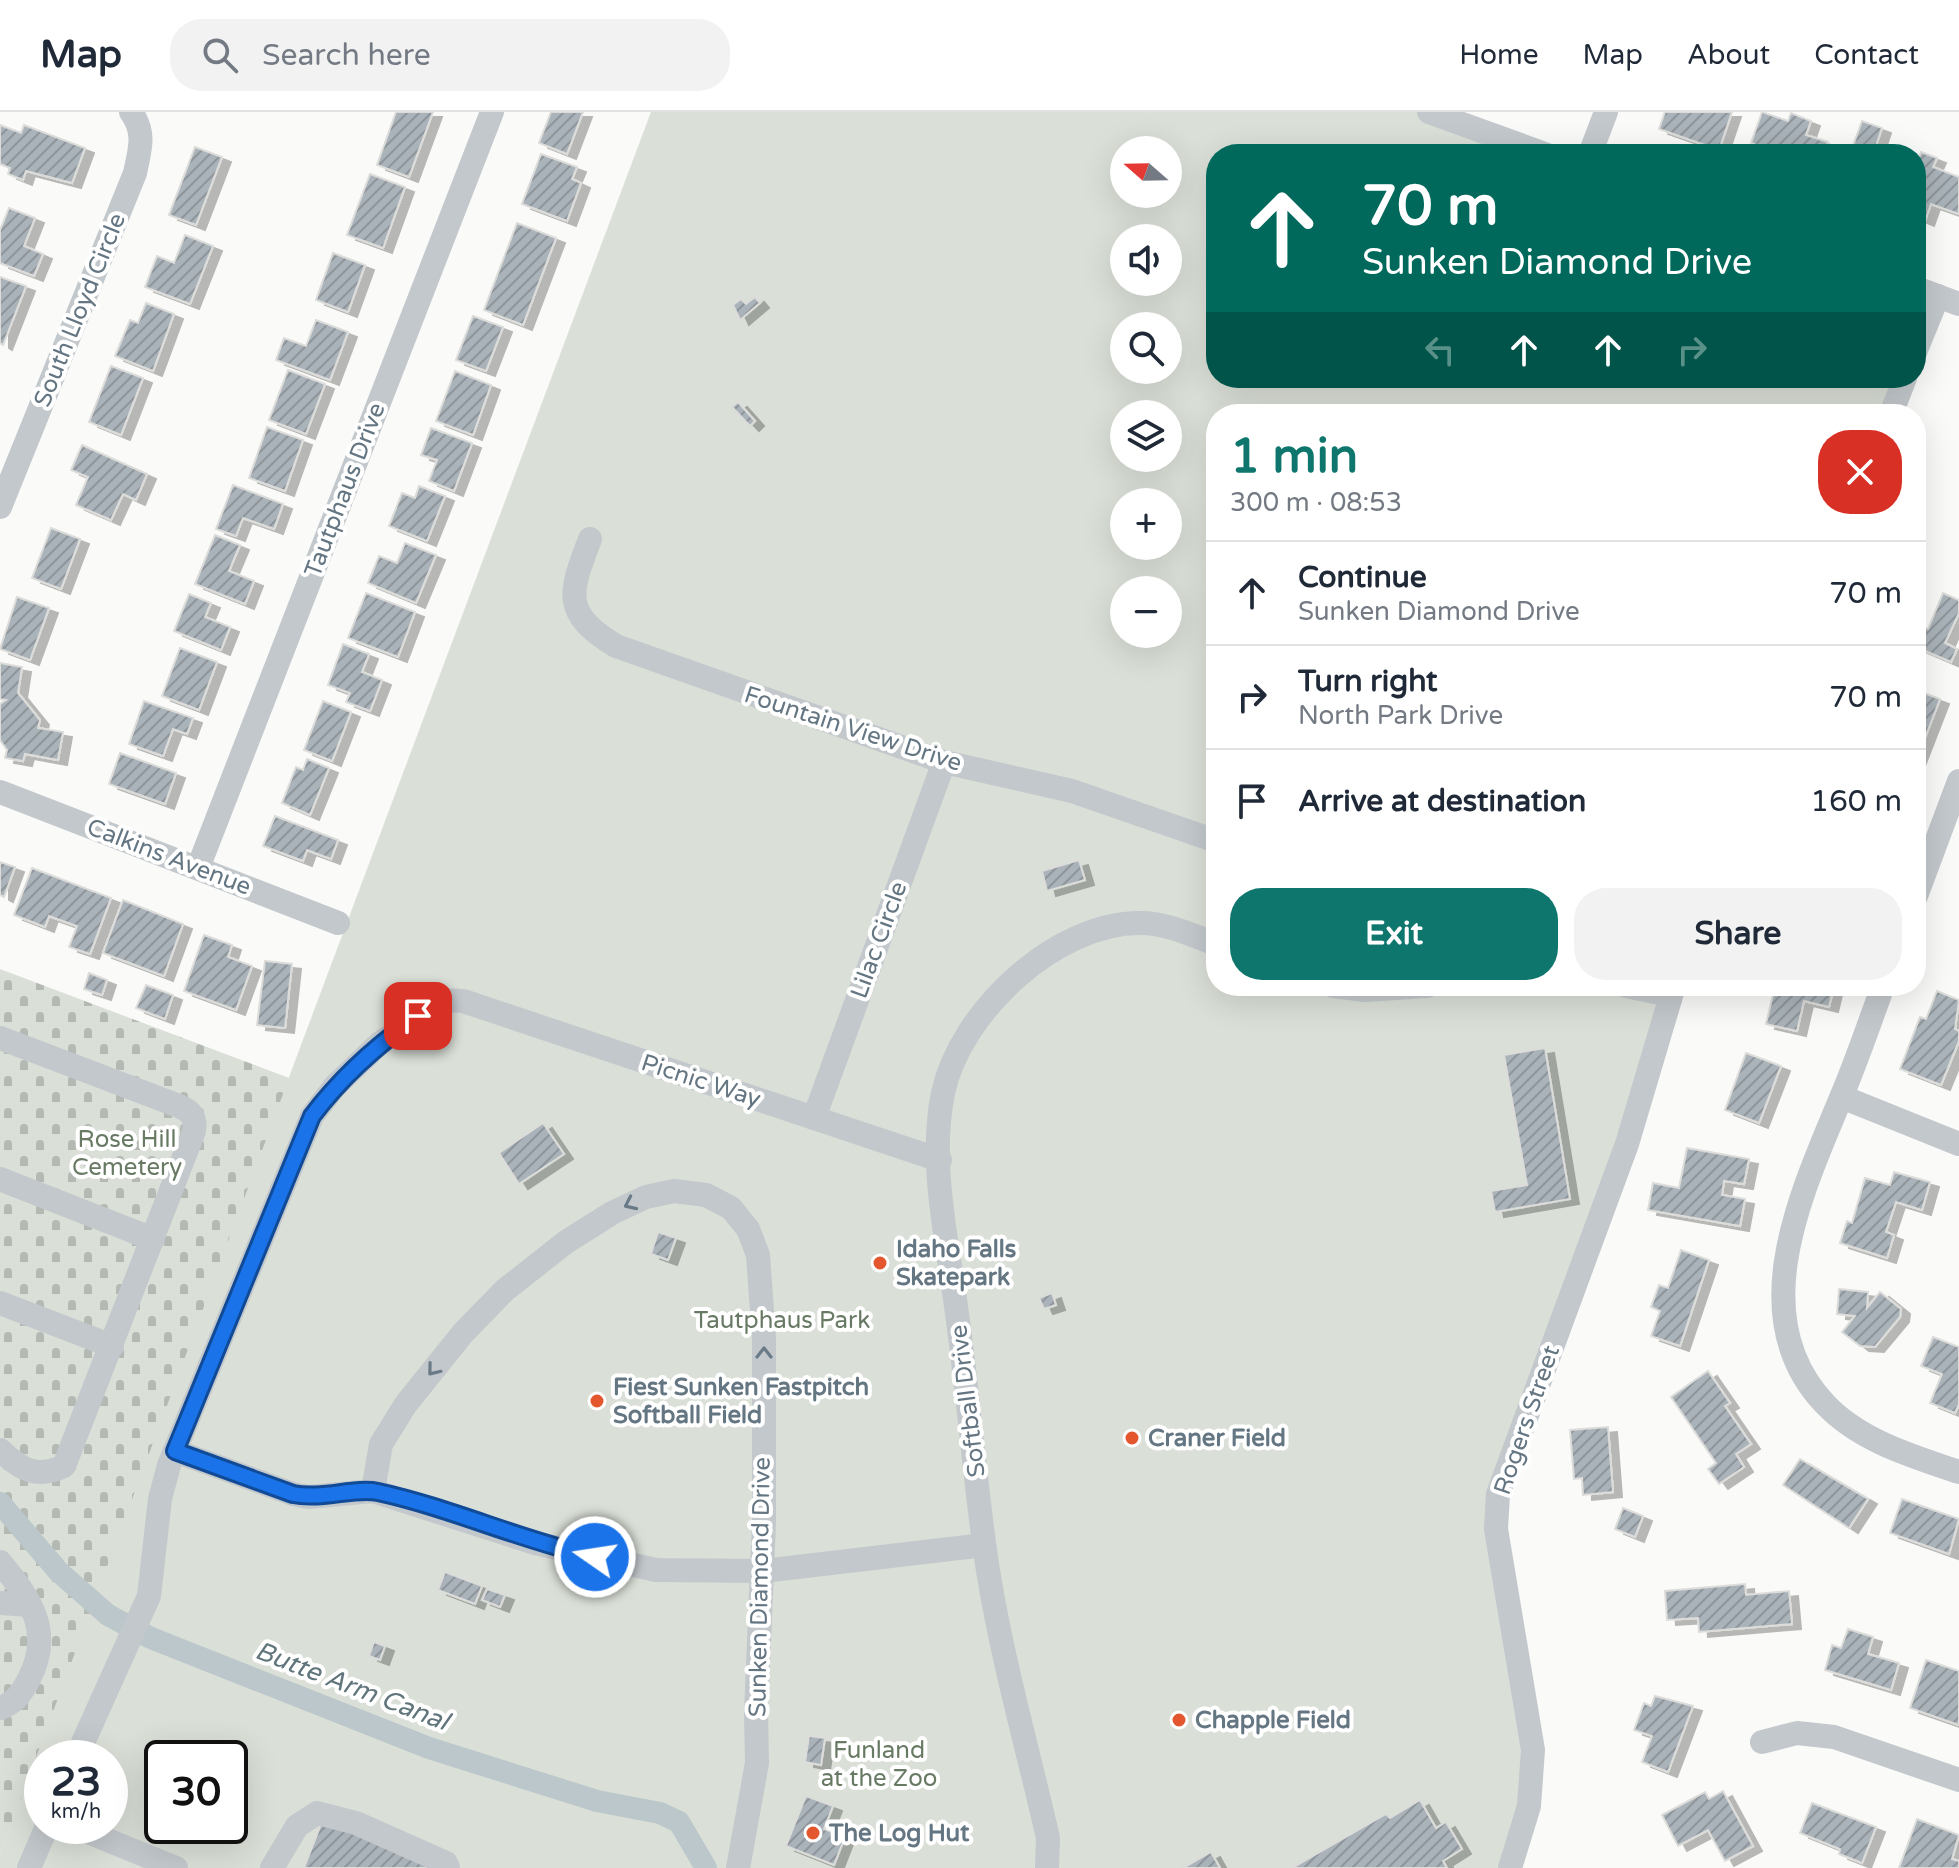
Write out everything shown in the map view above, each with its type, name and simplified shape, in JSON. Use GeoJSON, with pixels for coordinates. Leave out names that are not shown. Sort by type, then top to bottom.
{"type":"FeatureCollection","features":[{"type":"Feature","properties":{"kind":"street","name":"South Lloyd Circle"},"geometry":{"type":"LineString","coordinates":[[0,507],[135,173],[143,140],[141,129],[131,112]]}},
{"type":"Feature","properties":{"kind":"street","name":"Tautphaus Drive"},"geometry":{"type":"LineString","coordinates":[[198,868],[492,112]]}},
{"type":"Feature","properties":{"kind":"street"},"geometry":{"type":"LineString","coordinates":[[1429,112],[1517,144]]}},
{"type":"Feature","properties":{"kind":"street"},"geometry":{"type":"LineString","coordinates":[[1594,144],[1606,112]]}},
{"type":"Feature","properties":{"kind":"street"},"geometry":{"type":"LineString","coordinates":[[1926,325],[1938,296]]}},
{"type":"Feature","properties":{"kind":"street","name":"Fountain View Drive"},"geometry":{"type":"LineString","coordinates":[[590,539],[577,573],[575,607],[587,628],[616,646],[944,762],[1072,791],[1206,838]]}},
{"type":"Feature","properties":{"kind":"street","name":"Lilac Circle"},"geometry":{"type":"LineString","coordinates":[[814,1118],[944,762]]}},
{"type":"Feature","properties":{"kind":"street"},"geometry":{"type":"LineString","coordinates":[[1926,870],[1957,791]]}},
{"type":"Feature","properties":{"kind":"street","name":"Calkins Avenue"},"geometry":{"type":"LineString","coordinates":[[0,792],[338,923]]}},
{"type":"Feature","properties":{"kind":"street","name":"Softball Drive"},"geometry":{"type":"LineString","coordinates":[[1047,1868],[1048,1838],[984,1545],[940,1160],[943,1094],[951,1064],[965,1038],[988,1007],[1032,964],[1085,932],[1138,923],[1157,924],[1206,941]]}},
{"type":"Feature","properties":{"kind":"street","name":"Rogers Street"},"geometry":{"type":"LineString","coordinates":[[1510,1868],[1529,1806],[1533,1750],[1496,1529],[1498,1494],[1627,1144],[1671,996]]}},
{"type":"Feature","properties":{"kind":"street"},"geometry":{"type":"LineString","coordinates":[[1879,996],[1842,1097],[1804,1185],[1791,1231],[1784,1273],[1784,1307],[1795,1358],[1824,1403],[1856,1429],[1897,1450],[1959,1472]]}},
{"type":"Feature","properties":{"kind":"street","name":"Picnic Way"},"geometry":{"type":"LineString","coordinates":[[175,1451],[312,1116],[335,1086],[380,1043],[444,1000],[463,1001],[940,1160]]}},
{"type":"Feature","properties":{"kind":"street"},"geometry":{"type":"LineString","coordinates":[[0,1038],[189,1111],[195,1120],[194,1131],[64,1466],[48,1474],[31,1472],[18,1467],[0,1450]]}},
{"type":"Feature","properties":{"kind":"street"},"geometry":{"type":"LineString","coordinates":[[1842,1097],[1959,1144]]}},
{"type":"Feature","properties":{"kind":"street"},"geometry":{"type":"LineString","coordinates":[[0,1179],[153,1239]]}},
{"type":"Feature","properties":{"kind":"street","name":"Sunken Diamond Drive"},"geometry":{"type":"LineString","coordinates":[[373,1491],[381,1444],[406,1404],[463,1333],[505,1290],[566,1242],[612,1213],[646,1197],[674,1191],[706,1195],[731,1208],[748,1229],[758,1255],[764,1339],[763,1571],[757,1763],[738,1868]]}},
{"type":"Feature","properties":{"kind":"street"},"geometry":{"type":"LineString","coordinates":[[0,1303],[112,1346]]}},
{"type":"Feature","properties":{"kind":"street"},"geometry":{"type":"LineString","coordinates":[[84,1740],[139,1621],[154,1573],[161,1490],[175,1451],[308,1497],[373,1491],[535,1543],[656,1570],[763,1571],[984,1545]]}},
{"type":"Feature","properties":{"kind":"street"},"geometry":{"type":"LineString","coordinates":[[0,1562],[39,1620],[38,1656],[22,1693],[0,1708]]}},
{"type":"Feature","properties":{"kind":"street"},"geometry":{"type":"LineString","coordinates":[[0,1603],[29,1605]]}},
{"type":"Feature","properties":{"kind":"street"},"geometry":{"type":"LineString","coordinates":[[1762,1742],[1797,1733],[1834,1737],[1959,1780]]}},
{"type":"Feature","properties":{"kind":"street"},"geometry":{"type":"LineString","coordinates":[[272,1868],[297,1826],[317,1813],[356,1823],[446,1863],[448,1868]]}},
{"type":"Feature","properties":{"kind":"street"},"geometry":{"type":"LineString","coordinates":[[29,1868],[39,1844]]}},
{"type":"Feature","properties":{"kind":"street"},"geometry":{"type":"LineString","coordinates":[[117,1844],[176,1868]]}},
{"type":"Feature","properties":{"kind":"green space","name":"Tautphaus Park"},"geometry":{"type":"Polygon","coordinates":[[[651,112],[1429,112],[1517,144],[1206,144],[1206,388],[1901,388],[1895,404],[1206,404],[1206,996],[1671,996],[1498,1494],[1533,1750],[1510,1868],[0,1868],[0,1854],[24,1788],[24,1844],[128,1844],[128,1740],[41,1740],[651,112]]]}},
{"type":"Feature","properties":{"kind":"green space","name":"Rose Hill Cemetery"},"geometry":{"type":"Polygon","coordinates":[[[0,969],[289,1078],[42,1740],[24,1740],[24,1790],[0,1854],[0,969]]]}},
{"type":"Feature","properties":{"kind":"building"},"geometry":{"type":"Polygon","coordinates":[[[396,112],[433,112],[409,177],[377,165],[396,112]]]}},
{"type":"Feature","properties":{"kind":"building"},"geometry":{"type":"Polygon","coordinates":[[[551,112],[583,112],[567,154],[539,143],[551,112]]]}},
{"type":"Feature","properties":{"kind":"building"},"geometry":{"type":"Polygon","coordinates":[[[1665,112],[1732,112],[1721,144],[1702,144],[1659,129],[1665,112]]]}},
{"type":"Feature","properties":{"kind":"building"},"geometry":{"type":"Polygon","coordinates":[[[1762,112],[1788,121],[1791,113],[1811,121],[1806,135],[1828,142],[1827,144],[1751,143],[1762,112]]]}},
{"type":"Feature","properties":{"kind":"building"},"geometry":{"type":"Polygon","coordinates":[[[1862,121],[1882,128],[1877,144],[1854,144],[1862,121]]]}},
{"type":"Feature","properties":{"kind":"building"},"geometry":{"type":"Polygon","coordinates":[[[0,125],[21,133],[24,125],[85,148],[72,183],[26,171],[23,180],[8,174],[10,168],[0,164],[0,125]]]}},
{"type":"Feature","properties":{"kind":"building"},"geometry":{"type":"Polygon","coordinates":[[[195,147],[222,157],[196,225],[169,215],[195,147]]]}},
{"type":"Feature","properties":{"kind":"building"},"geometry":{"type":"Polygon","coordinates":[[[541,154],[577,167],[572,179],[581,183],[567,221],[522,204],[541,154]]]}},
{"type":"Feature","properties":{"kind":"building"},"geometry":{"type":"Polygon","coordinates":[[[1926,154],[1937,158],[1933,167],[1959,177],[1959,214],[1931,204],[1926,218],[1926,154]]]}},
{"type":"Feature","properties":{"kind":"building"},"geometry":{"type":"Polygon","coordinates":[[[370,174],[405,187],[383,248],[347,235],[370,174]]]}},
{"type":"Feature","properties":{"kind":"building"},"geometry":{"type":"Polygon","coordinates":[[[9,208],[35,218],[24,246],[43,254],[34,276],[0,263],[0,230],[9,208]]]}},
{"type":"Feature","properties":{"kind":"building"},"geometry":{"type":"Polygon","coordinates":[[[517,223],[556,238],[523,325],[484,310],[517,223]]]}},
{"type":"Feature","properties":{"kind":"building"},"geometry":{"type":"Polygon","coordinates":[[[185,235],[213,246],[190,304],[145,287],[157,256],[174,263],[185,235]]]}},
{"type":"Feature","properties":{"kind":"building"},"geometry":{"type":"Polygon","coordinates":[[[333,253],[365,265],[348,312],[316,300],[333,253]]]}},
{"type":"Feature","properties":{"kind":"building"},"geometry":{"type":"Polygon","coordinates":[[[0,277],[26,286],[3,345],[0,343],[0,277]]]}},
{"type":"Feature","properties":{"kind":"building"},"geometry":{"type":"Polygon","coordinates":[[[755,297],[760,303],[740,320],[733,305],[741,299],[746,304],[755,297]]]}},
{"type":"Feature","properties":{"kind":"building"},"geometry":{"type":"Polygon","coordinates":[[[146,303],[174,314],[153,371],[115,356],[130,320],[138,323],[146,303]]]}},
{"type":"Feature","properties":{"kind":"building"},"geometry":{"type":"Polygon","coordinates":[[[473,316],[503,327],[486,371],[456,360],[473,316]]]}},
{"type":"Feature","properties":{"kind":"building"},"geometry":{"type":"Polygon","coordinates":[[[316,320],[348,332],[330,380],[276,360],[284,338],[306,346],[316,320]]]}},
{"type":"Feature","properties":{"kind":"building"},"geometry":{"type":"Polygon","coordinates":[[[111,366],[143,378],[121,435],[89,422],[111,366]]]}},
{"type":"Feature","properties":{"kind":"building"},"geometry":{"type":"Polygon","coordinates":[[[288,370],[325,384],[306,434],[269,420],[288,370]]]}},
{"type":"Feature","properties":{"kind":"building"},"geometry":{"type":"Polygon","coordinates":[[[455,371],[491,385],[473,435],[436,421],[455,371]]]}},
{"type":"Feature","properties":{"kind":"building"},"geometry":{"type":"Polygon","coordinates":[[[738,402],[755,421],[750,426],[732,407],[738,402]]]}},
{"type":"Feature","properties":{"kind":"building"},"geometry":{"type":"Polygon","coordinates":[[[267,427],[303,440],[285,491],[249,478],[267,427]]]}},
{"type":"Feature","properties":{"kind":"building"},"geometry":{"type":"Polygon","coordinates":[[[431,428],[472,443],[454,491],[429,481],[437,460],[421,455],[431,428]]]}},
{"type":"Feature","properties":{"kind":"building"},"geometry":{"type":"Polygon","coordinates":[[[82,445],[147,474],[136,500],[123,494],[111,520],[76,505],[88,477],[71,470],[82,445]]]}},
{"type":"Feature","properties":{"kind":"building"},"geometry":{"type":"Polygon","coordinates":[[[233,485],[283,504],[274,529],[243,518],[236,536],[216,529],[233,485]]]}},
{"type":"Feature","properties":{"kind":"building"},"geometry":{"type":"Polygon","coordinates":[[[419,486],[445,496],[427,541],[389,526],[402,493],[415,498],[419,486]]]}},
{"type":"Feature","properties":{"kind":"building"},"geometry":{"type":"Polygon","coordinates":[[[51,528],[80,539],[61,589],[32,578],[51,528]]]}},
{"type":"Feature","properties":{"kind":"building"},"geometry":{"type":"Polygon","coordinates":[[[215,535],[240,545],[229,571],[254,581],[245,604],[195,584],[215,535]]]}},
{"type":"Feature","properties":{"kind":"building"},"geometry":{"type":"Polygon","coordinates":[[[405,543],[436,555],[416,603],[368,583],[379,556],[397,563],[405,543]]]}},
{"type":"Feature","properties":{"kind":"building"},"geometry":{"type":"Polygon","coordinates":[[[366,593],[415,612],[398,657],[348,638],[366,593]]]}},
{"type":"Feature","properties":{"kind":"building"},"geometry":{"type":"Polygon","coordinates":[[[1943,593],[1959,600],[1959,613],[1945,643],[1957,649],[1951,662],[1926,651],[1928,629],[1943,593]]]}},
{"type":"Feature","properties":{"kind":"building"},"geometry":{"type":"Polygon","coordinates":[[[189,594],[211,603],[205,617],[230,627],[221,650],[174,631],[189,594]]]}},
{"type":"Feature","properties":{"kind":"building"},"geometry":{"type":"Polygon","coordinates":[[[17,597],[49,608],[30,660],[0,649],[17,597]]]}},
{"type":"Feature","properties":{"kind":"building"},"geometry":{"type":"Polygon","coordinates":[[[343,644],[369,654],[362,672],[382,680],[370,711],[346,702],[350,693],[328,685],[343,644]]]}},
{"type":"Feature","properties":{"kind":"building"},"geometry":{"type":"Polygon","coordinates":[[[180,648],[217,662],[199,710],[162,696],[180,648]]]}},
{"type":"Feature","properties":{"kind":"building"},"geometry":{"type":"Polygon","coordinates":[[[0,663],[22,667],[18,693],[40,720],[38,728],[63,732],[58,760],[25,754],[23,761],[5,758],[7,750],[0,740],[0,704],[6,700],[0,699],[0,663]]]}},
{"type":"Feature","properties":{"kind":"building"},"geometry":{"type":"Polygon","coordinates":[[[1926,694],[1940,699],[1926,735],[1926,694]]]}},
{"type":"Feature","properties":{"kind":"building"},"geometry":{"type":"Polygon","coordinates":[[[144,701],[193,718],[187,734],[173,729],[163,756],[129,744],[144,701]]]}},
{"type":"Feature","properties":{"kind":"building"},"geometry":{"type":"Polygon","coordinates":[[[323,701],[351,712],[332,761],[304,750],[323,701]]]}},
{"type":"Feature","properties":{"kind":"building"},"geometry":{"type":"Polygon","coordinates":[[[120,753],[176,773],[165,804],[109,784],[120,753]]]}},
{"type":"Feature","properties":{"kind":"building"},"geometry":{"type":"Polygon","coordinates":[[[307,759],[329,768],[310,815],[282,803],[296,767],[303,770],[307,759]]]}},
{"type":"Feature","properties":{"kind":"building"},"geometry":{"type":"Polygon","coordinates":[[[275,816],[338,840],[331,859],[307,850],[303,861],[263,846],[275,816]]]}},
{"type":"Feature","properties":{"kind":"building"},"geometry":{"type":"Polygon","coordinates":[[[1079,860],[1085,880],[1047,891],[1042,871],[1079,860]]]}},
{"type":"Feature","properties":{"kind":"building"},"geometry":{"type":"Polygon","coordinates":[[[0,862],[15,867],[4,897],[0,895],[0,862]]]}},
{"type":"Feature","properties":{"kind":"building"},"geometry":{"type":"Polygon","coordinates":[[[32,868],[111,898],[90,954],[69,947],[77,926],[49,916],[45,927],[14,915],[32,868]]]}},
{"type":"Feature","properties":{"kind":"building"},"geometry":{"type":"Polygon","coordinates":[[[123,900],[183,924],[164,976],[103,953],[123,900]]]}},
{"type":"Feature","properties":{"kind":"building"},"geometry":{"type":"Polygon","coordinates":[[[204,935],[232,945],[228,957],[252,966],[236,1010],[184,991],[204,935]]]}},
{"type":"Feature","properties":{"kind":"building"},"geometry":{"type":"Polygon","coordinates":[[[265,961],[292,964],[285,1028],[257,1025],[265,961]]]}},
{"type":"Feature","properties":{"kind":"building"},"geometry":{"type":"Polygon","coordinates":[[[89,973],[107,980],[102,995],[84,989],[89,973]]]}},
{"type":"Feature","properties":{"kind":"building"},"geometry":{"type":"Polygon","coordinates":[[[146,985],[173,995],[165,1019],[136,1008],[146,985]]]}},
{"type":"Feature","properties":{"kind":"building"},"geometry":{"type":"Polygon","coordinates":[[[1937,991],[1959,1000],[1955,1029],[1959,1031],[1959,1041],[1941,1085],[1900,1069],[1920,1017],[1926,1019],[1937,991]]]}},
{"type":"Feature","properties":{"kind":"building"},"geometry":{"type":"Polygon","coordinates":[[[1773,996],[1832,996],[1829,1007],[1804,1001],[1797,1031],[1766,1024],[1773,996]]]}},
{"type":"Feature","properties":{"kind":"building"},"geometry":{"type":"Polygon","coordinates":[[[1545,1048],[1570,1199],[1495,1212],[1491,1191],[1527,1185],[1504,1055],[1545,1048]]]}},
{"type":"Feature","properties":{"kind":"building"},"geometry":{"type":"Polygon","coordinates":[[[1746,1053],[1781,1066],[1759,1123],[1725,1110],[1746,1053]]]}},
{"type":"Feature","properties":{"kind":"building"},"geometry":{"type":"Polygon","coordinates":[[[543,1123],[564,1154],[519,1184],[499,1153],[543,1123]]]}},
{"type":"Feature","properties":{"kind":"building"},"geometry":{"type":"Polygon","coordinates":[[[1687,1148],[1749,1159],[1744,1184],[1724,1181],[1722,1195],[1745,1199],[1740,1226],[1648,1210],[1653,1183],[1679,1188],[1687,1148]]]}},
{"type":"Feature","properties":{"kind":"building"},"geometry":{"type":"Polygon","coordinates":[[[1894,1172],[1930,1182],[1922,1210],[1896,1202],[1886,1232],[1894,1235],[1887,1258],[1840,1243],[1847,1221],[1852,1223],[1865,1178],[1890,1185],[1894,1172]]]}},
{"type":"Feature","properties":{"kind":"building"},"geometry":{"type":"Polygon","coordinates":[[[658,1232],[676,1238],[668,1260],[651,1254],[658,1232]]]}},
{"type":"Feature","properties":{"kind":"building"},"geometry":{"type":"Polygon","coordinates":[[[1681,1250],[1709,1260],[1680,1346],[1651,1336],[1660,1311],[1651,1307],[1659,1285],[1668,1288],[1681,1250]]]}},
{"type":"Feature","properties":{"kind":"building"},"geometry":{"type":"Polygon","coordinates":[[[1839,1289],[1868,1292],[1867,1308],[1880,1292],[1901,1309],[1900,1317],[1875,1347],[1860,1346],[1842,1332],[1855,1316],[1837,1314],[1839,1289]]]}},
{"type":"Feature","properties":{"kind":"building"},"geometry":{"type":"Polygon","coordinates":[[[1052,1293],[1056,1305],[1044,1309],[1039,1298],[1052,1293]]]}},
{"type":"Feature","properties":{"kind":"building"},"geometry":{"type":"Polygon","coordinates":[[[1933,1337],[1959,1347],[1959,1404],[1955,1413],[1930,1403],[1942,1374],[1921,1366],[1933,1337]]]}},
{"type":"Feature","properties":{"kind":"building"},"geometry":{"type":"Polygon","coordinates":[[[1708,1371],[1730,1403],[1725,1406],[1751,1444],[1736,1454],[1744,1467],[1719,1484],[1708,1469],[1716,1463],[1671,1397],[1708,1371]]]}},
{"type":"Feature","properties":{"kind":"building"},"geometry":{"type":"Polygon","coordinates":[[[1608,1427],[1613,1492],[1583,1495],[1582,1478],[1574,1479],[1570,1430],[1608,1427]]]}},
{"type":"Feature","properties":{"kind":"building"},"geometry":{"type":"Polygon","coordinates":[[[1800,1459],[1868,1499],[1849,1528],[1783,1485],[1800,1459]]]}},
{"type":"Feature","properties":{"kind":"building"},"geometry":{"type":"Polygon","coordinates":[[[1902,1499],[1959,1519],[1949,1554],[1890,1533],[1902,1499]]]}},
{"type":"Feature","properties":{"kind":"building"},"geometry":{"type":"Polygon","coordinates":[[[1623,1508],[1643,1516],[1635,1537],[1615,1529],[1623,1508]]]}},
{"type":"Feature","properties":{"kind":"building"},"geometry":{"type":"Polygon","coordinates":[[[445,1572],[482,1586],[475,1604],[438,1590],[445,1572]]]}},
{"type":"Feature","properties":{"kind":"building"},"geometry":{"type":"Polygon","coordinates":[[[1745,1584],[1746,1595],[1789,1591],[1792,1624],[1699,1632],[1698,1618],[1667,1620],[1665,1591],[1745,1584]]]}},
{"type":"Feature","properties":{"kind":"building"},"geometry":{"type":"Polygon","coordinates":[[[487,1589],[505,1595],[500,1607],[482,1600],[487,1589]]]}},
{"type":"Feature","properties":{"kind":"building"},"geometry":{"type":"Polygon","coordinates":[[[1848,1629],[1873,1637],[1868,1654],[1899,1663],[1891,1690],[1825,1670],[1832,1645],[1841,1648],[1848,1629]]]}},
{"type":"Feature","properties":{"kind":"building"},"geometry":{"type":"Polygon","coordinates":[[[374,1642],[385,1646],[380,1660],[369,1656],[374,1642]]]}},
{"type":"Feature","properties":{"kind":"building"},"geometry":{"type":"Polygon","coordinates":[[[1926,1660],[1959,1671],[1959,1725],[1910,1708],[1926,1660]]]}},
{"type":"Feature","properties":{"kind":"building"},"geometry":{"type":"Polygon","coordinates":[[[1655,1696],[1693,1706],[1668,1772],[1642,1762],[1652,1736],[1634,1730],[1644,1703],[1651,1706],[1655,1696]]]}},
{"type":"Feature","properties":{"kind":"building"},"geometry":{"type":"Polygon","coordinates":[[[809,1736],[825,1738],[821,1765],[805,1762],[809,1736]]]}},
{"type":"Feature","properties":{"kind":"building"},"geometry":{"type":"Polygon","coordinates":[[[1723,1791],[1753,1846],[1725,1861],[1708,1830],[1678,1846],[1662,1815],[1705,1792],[1709,1799],[1723,1791]]]}},
{"type":"Feature","properties":{"kind":"building","name":"The Log Hut"},"geometry":{"type":"Polygon","coordinates":[[[806,1796],[833,1806],[824,1829],[845,1837],[834,1865],[786,1846],[806,1796]]]}},
{"type":"Feature","properties":{"kind":"building"},"geometry":{"type":"Polygon","coordinates":[[[1420,1800],[1436,1828],[1446,1822],[1462,1849],[1443,1861],[1447,1868],[1292,1868],[1386,1814],[1390,1818],[1420,1800]]]}},
{"type":"Feature","properties":{"kind":"building"},"geometry":{"type":"Polygon","coordinates":[[[1812,1803],[1876,1827],[1862,1863],[1839,1854],[1840,1849],[1800,1833],[1812,1803]]]}},
{"type":"Feature","properties":{"kind":"building"},"geometry":{"type":"Polygon","coordinates":[[[323,1819],[438,1868],[304,1868],[323,1819]]]}},
{"type":"Feature","properties":{"kind":"building"},"geometry":{"type":"Polygon","coordinates":[[[1917,1819],[1959,1835],[1952,1859],[1959,1861],[1959,1868],[1899,1868],[1917,1819]]]}},
{"type":"Feature","properties":{"kind":"building"},"geometry":{"type":"Polygon","coordinates":[[[1211,1852],[1220,1868],[1183,1868],[1211,1852]]]}},
{"type":"Feature","properties":{"kind":"waterway","name":"Butte Arm Canal"},"geometry":{"type":"LineString","coordinates":[[0,1503],[59,1572],[108,1615],[151,1638],[429,1748],[597,1801],[660,1813],[679,1822],[706,1868]]}},
{"type":"Feature","properties":{"kind":"place","name":"Idaho Falls Skatepark"},"geometry":{"type":"Point","coordinates":[880,1263]}},
{"type":"Feature","properties":{"kind":"place","name":"Fiest Sunken Fastpitch Softball Field"},"geometry":{"type":"Point","coordinates":[597,1401]}},
{"type":"Feature","properties":{"kind":"place","name":"Craner Field"},"geometry":{"type":"Point","coordinates":[1132,1438]}},
{"type":"Feature","properties":{"kind":"place","name":"Chapple Field"},"geometry":{"type":"Point","coordinates":[1179,1720]}},
{"type":"Feature","properties":{"kind":"place","name":"The Log Hut"},"geometry":{"type":"Point","coordinates":[813,1833]}},
{"type":"Feature","properties":{"kind":"route"},"geometry":{"type":"LineString","coordinates":[[418,1016],[380,1043],[335,1086],[312,1116],[175,1451],[293,1494],[308,1497],[373,1491],[535,1543],[595,1557]]}},
{"type":"Feature","properties":{"kind":"park label","name":"Funland at the Zoo"},"geometry":{"type":"Point","coordinates":[879,1764]}}]}
